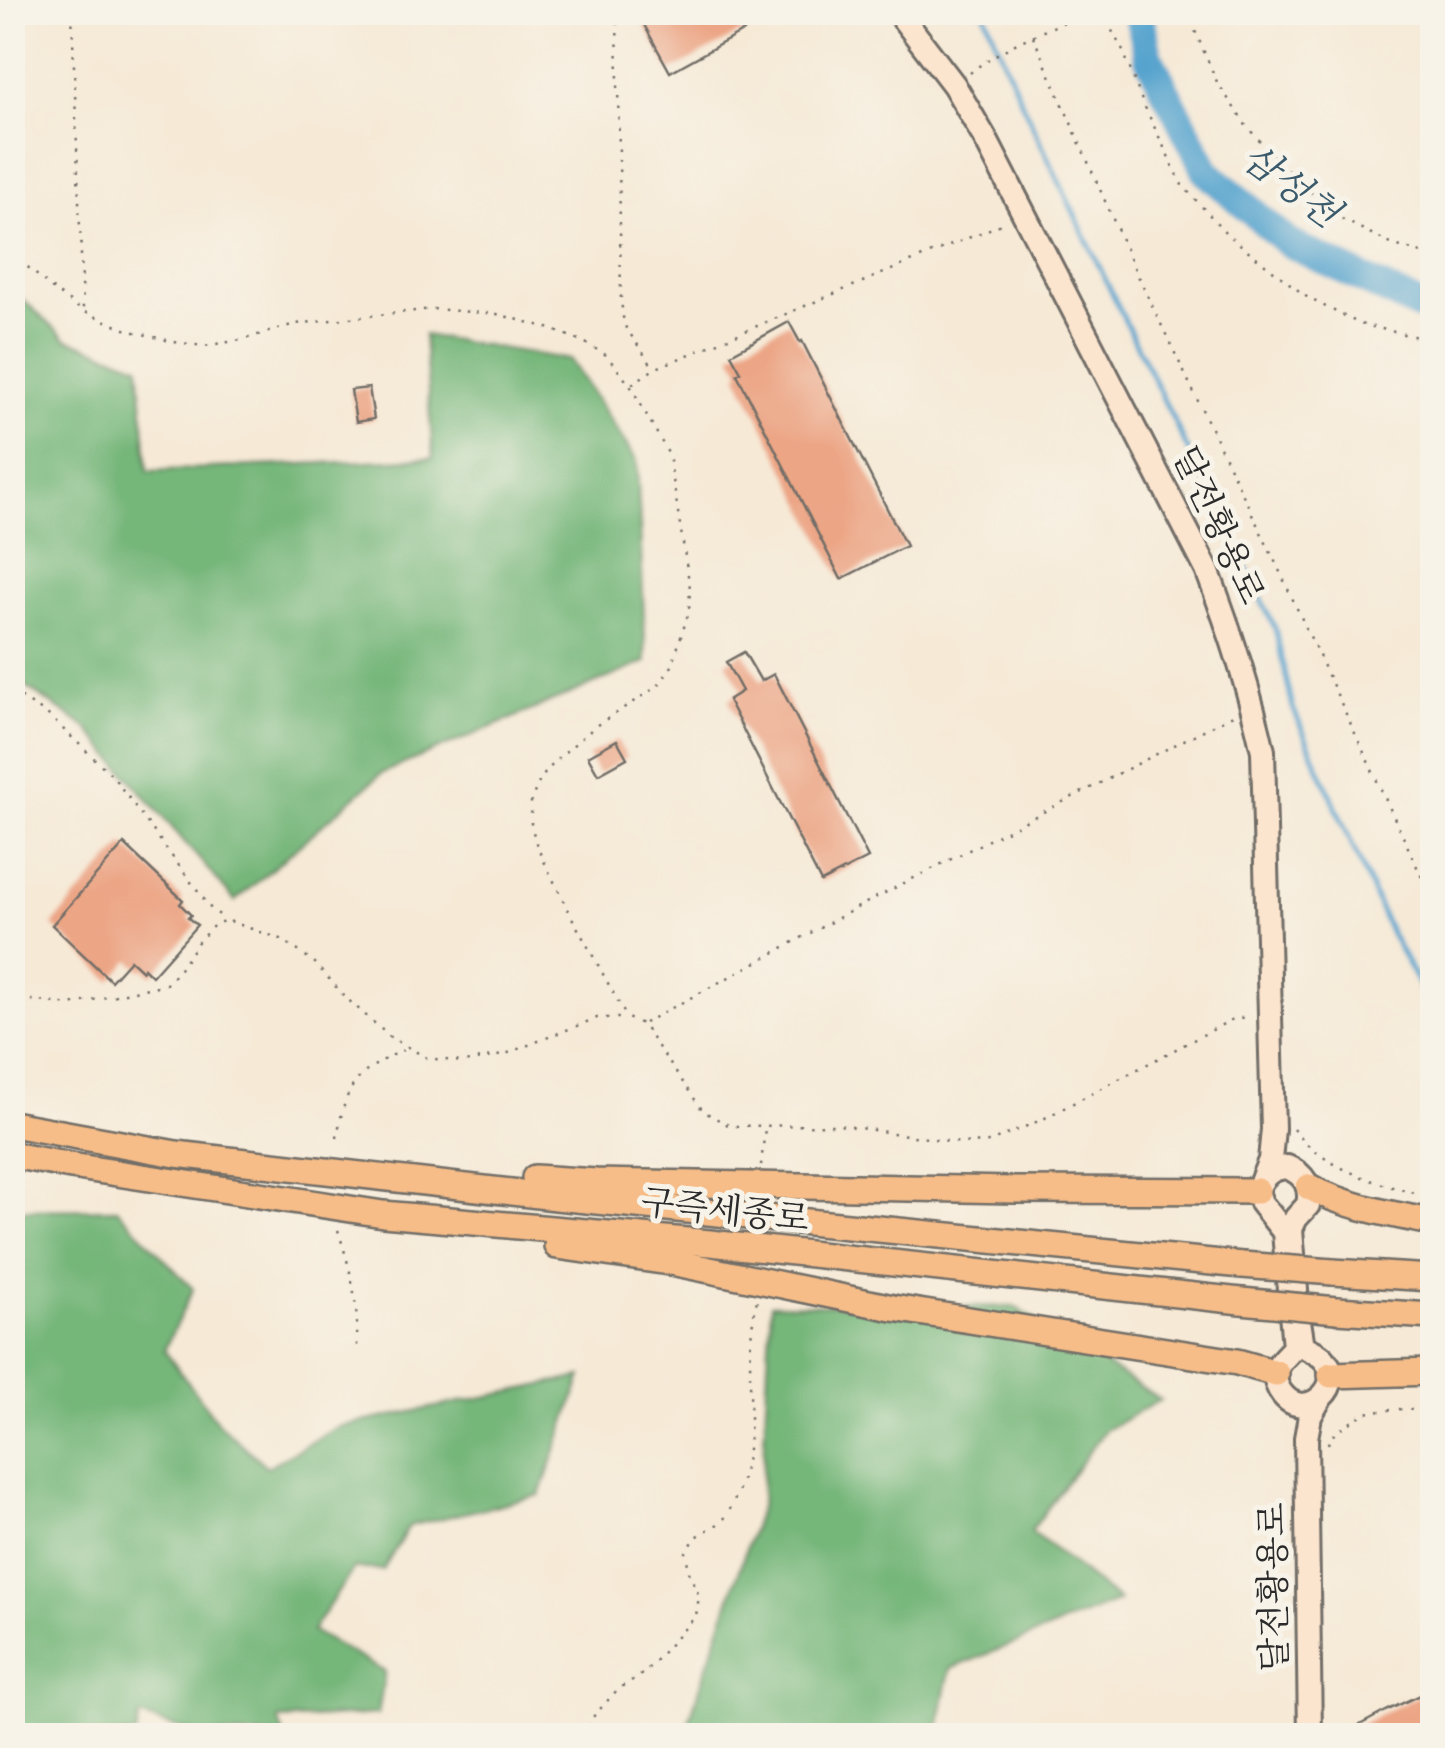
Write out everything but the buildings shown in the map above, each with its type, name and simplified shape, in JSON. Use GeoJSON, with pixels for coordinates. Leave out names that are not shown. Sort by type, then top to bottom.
{"type":"FeatureCollection","features":[{"type":"Feature","properties":{"kind":"highway","name":"구즉세종로"},"geometry":{"type":"LineString","coordinates":[[12,1124],[176,1154],[556,1197],[1242,1265],[1432,1278]]}},
{"type":"Feature","properties":{"kind":"highway"},"geometry":{"type":"LineString","coordinates":[[176,1154],[316,1157],[596,1182],[1033,1190],[1260,1184]]}},
{"type":"Feature","properties":{"kind":"highway","name":"구즉세종로"},"geometry":{"type":"LineString","coordinates":[[12,1155],[384,1214],[710,1243],[1337,1310],[1432,1316]]}},
{"type":"Feature","properties":{"kind":"highway"},"geometry":{"type":"LineString","coordinates":[[1303,1179],[1324,1195],[1432,1222]]}},
{"type":"Feature","properties":{"kind":"highway"},"geometry":{"type":"LineString","coordinates":[[286,1199],[446,1235],[580,1248],[676,1263],[893,1308],[1237,1362],[1276,1372]]}},
{"type":"Feature","properties":{"kind":"highway"},"geometry":{"type":"LineString","coordinates":[[1331,1375],[1432,1372]]}},
{"type":"Feature","properties":{"kind":"main road","name":"달전황용로"},"geometry":{"type":"LineString","coordinates":[[898,12],[954,85],[1025,214],[1207,570],[1235,644],[1263,751],[1268,1016],[1282,1128]]}},
{"type":"Feature","properties":{"kind":"main road"},"geometry":{"type":"LineString","coordinates":[[1282,1128],[1282,1158],[1303,1179],[1308,1204],[1291,1228],[1303,1346],[1328,1363],[1331,1375]]}},
{"type":"Feature","properties":{"kind":"main road"},"geometry":{"type":"LineString","coordinates":[[1276,1372],[1294,1347],[1286,1251],[1284,1232],[1261,1203],[1260,1184],[1282,1128]]}},
{"type":"Feature","properties":{"kind":"main road"},"geometry":{"type":"LineString","coordinates":[[1260,1184],[1279,1168],[1287,1167],[1303,1179]]}},
{"type":"Feature","properties":{"kind":"main road","name":"달전황용로"},"geometry":{"type":"LineString","coordinates":[[1276,1372],[1279,1391],[1300,1414],[1306,1438]]}},
{"type":"Feature","properties":{"kind":"main road","name":"달전황용로"},"geometry":{"type":"LineString","coordinates":[[1310,1736],[1306,1438],[1310,1416],[1330,1387],[1331,1375]]}},
{"type":"Feature","properties":{"kind":"main road"},"geometry":{"type":"LineString","coordinates":[[1288,1400],[1300,1405],[1319,1400]]}},
{"type":"Feature","properties":{"kind":"path"},"geometry":{"type":"LineString","coordinates":[[72,12],[83,311]]}},
{"type":"Feature","properties":{"kind":"path"},"geometry":{"type":"LineString","coordinates":[[618,12],[624,325],[654,368]]}},
{"type":"Feature","properties":{"kind":"path"},"geometry":{"type":"LineString","coordinates":[[954,85],[988,58],[1088,12]]}},
{"type":"Feature","properties":{"kind":"path"},"geometry":{"type":"LineString","coordinates":[[1102,12],[1182,185],[1226,234],[1308,298],[1360,324],[1432,337]]}},
{"type":"Feature","properties":{"kind":"path"},"geometry":{"type":"LineString","coordinates":[[1190,14],[1217,82],[1246,128],[1292,175],[1340,218],[1391,244],[1432,256]]}},
{"type":"Feature","properties":{"kind":"path"},"geometry":{"type":"LineString","coordinates":[[1033,36],[1136,272],[1282,574],[1432,899]]}},
{"type":"Feature","properties":{"kind":"path"},"geometry":{"type":"LineString","coordinates":[[630,385],[654,368],[1025,214]]}},
{"type":"Feature","properties":{"kind":"path"},"geometry":{"type":"LineString","coordinates":[[12,253],[83,311],[127,330],[174,342],[204,346],[347,316],[433,309],[497,314],[582,341],[606,356],[630,385],[670,455],[690,588],[688,611],[672,666],[658,686],[597,725],[559,757],[541,778],[530,800],[537,847],[627,1018]]}},
{"type":"Feature","properties":{"kind":"path"},"geometry":{"type":"LineString","coordinates":[[12,692],[47,714],[111,774],[211,909],[226,920],[281,939],[314,962],[345,997],[390,1037],[428,1058],[464,1062],[504,1056],[596,1018],[627,1018],[642,1024],[703,1111],[730,1126],[839,1125],[960,1143],[990,1142],[1043,1119],[1233,1019],[1268,1016]]}},
{"type":"Feature","properties":{"kind":"path"},"geometry":{"type":"LineString","coordinates":[[642,1024],[875,898],[1253,705]]}},
{"type":"Feature","properties":{"kind":"path"},"geometry":{"type":"LineString","coordinates":[[12,992],[32,1000],[70,1005],[166,984],[197,943],[214,925],[226,920]]}},
{"type":"Feature","properties":{"kind":"path"},"geometry":{"type":"LineString","coordinates":[[337,1138],[344,1101],[359,1078],[374,1064],[406,1048]]}},
{"type":"Feature","properties":{"kind":"path"},"geometry":{"type":"LineString","coordinates":[[761,1165],[765,1126]]}},
{"type":"Feature","properties":{"kind":"path"},"geometry":{"type":"LineString","coordinates":[[1282,1128],[1340,1167],[1394,1188],[1432,1197]]}},
{"type":"Feature","properties":{"kind":"path"},"geometry":{"type":"LineString","coordinates":[[336,1228],[353,1277],[358,1309],[357,1346]]}},
{"type":"Feature","properties":{"kind":"path"},"geometry":{"type":"LineString","coordinates":[[585,1736],[592,1718],[618,1689],[644,1672],[696,1616],[699,1596],[686,1552],[696,1536],[724,1520],[744,1471],[752,1407],[748,1346],[757,1299]]}},
{"type":"Feature","properties":{"kind":"path"},"geometry":{"type":"LineString","coordinates":[[1324,1455],[1330,1437],[1364,1413],[1432,1410]]}},
{"type":"Feature","properties":{"kind":"green space"},"geometry":{"type":"Polygon","coordinates":[[[12,290],[66,339],[139,365],[148,471],[433,458],[424,335],[570,360],[637,461],[646,662],[382,773],[235,901],[87,728],[13,678],[12,290]]]}},
{"type":"Feature","properties":{"kind":"green space"},"geometry":{"type":"Polygon","coordinates":[[[117,1209],[193,1289],[164,1350],[219,1424],[267,1467],[338,1427],[582,1377],[540,1495],[409,1526],[383,1570],[354,1568],[312,1631],[385,1672],[378,1714],[278,1720],[284,1735],[199,1735],[140,1716],[136,1735],[13,1735],[13,1210],[117,1209]]]}},
{"type":"Feature","properties":{"kind":"green space"},"geometry":{"type":"Polygon","coordinates":[[[771,1304],[1015,1307],[1160,1400],[1104,1431],[1031,1531],[1119,1601],[950,1669],[937,1735],[684,1736],[761,1504],[771,1304]]]}},
{"type":"Feature","properties":{"kind":"waterway"},"geometry":{"type":"LineString","coordinates":[[984,12],[1021,101],[1275,628],[1293,708],[1390,932],[1432,1009]]}},
{"type":"Feature","properties":{"kind":"waterway","name":"삼성천"},"geometry":{"type":"LineString","coordinates":[[1138,12],[1149,58],[1207,172],[1287,242],[1418,306],[1432,306]]}}]}
